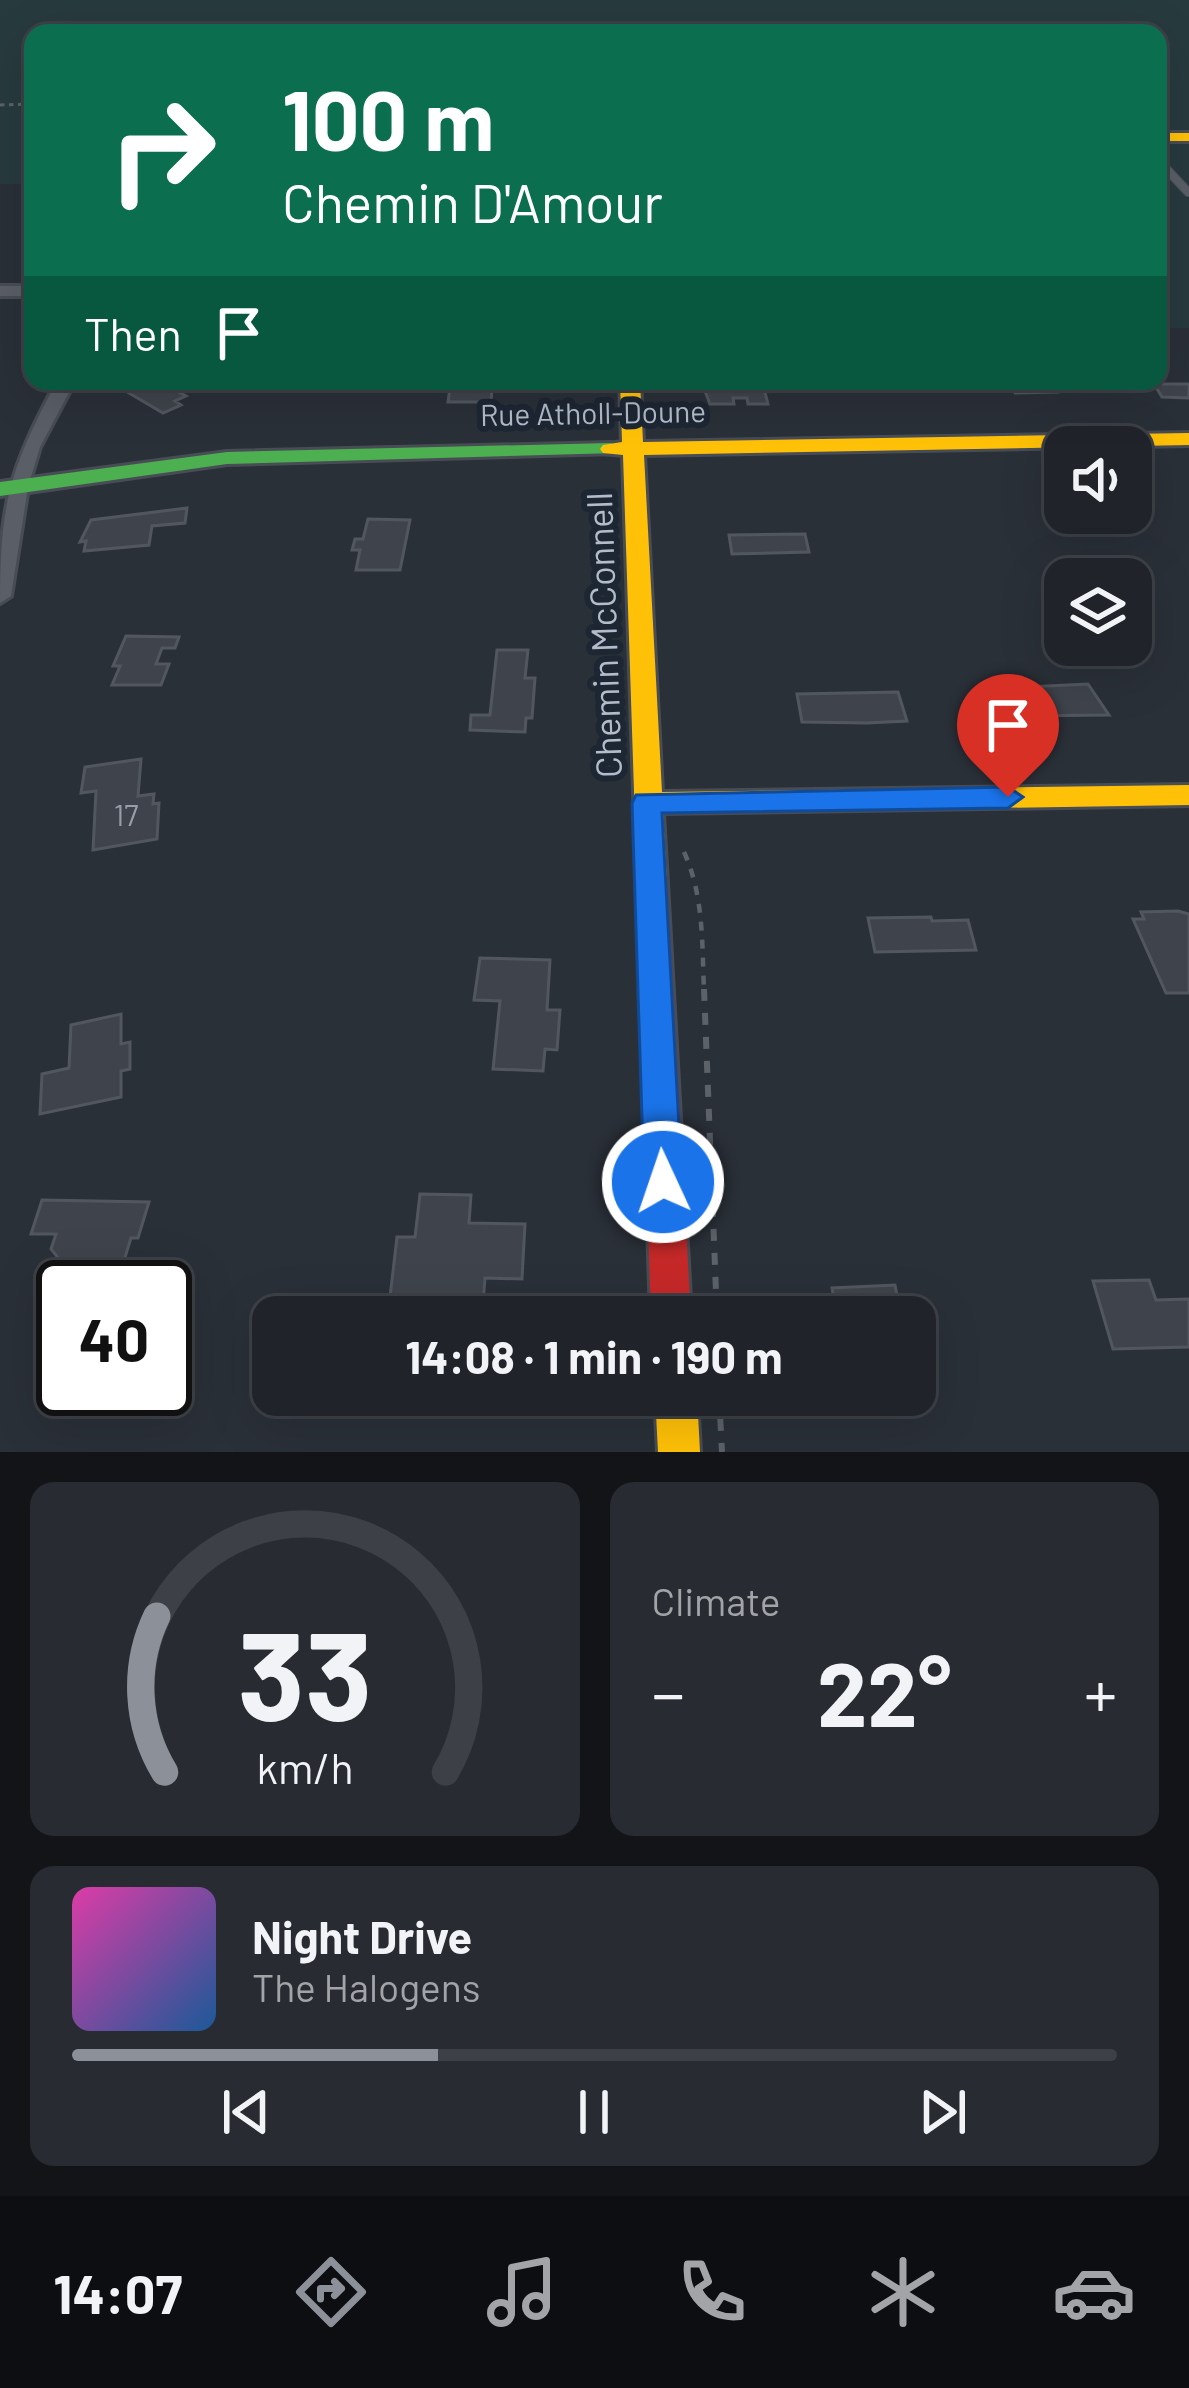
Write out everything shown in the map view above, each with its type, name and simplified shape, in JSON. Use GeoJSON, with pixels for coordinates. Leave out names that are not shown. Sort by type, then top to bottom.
{"type":"FeatureCollection","features":[{"type":"Feature","properties":{"kind":"street"},"geometry":{"type":"LineString","coordinates":[[0,596],[9,488],[61,390]]}},
{"type":"Feature","properties":{"kind":"street","name":"Chemin McConnell"},"geometry":{"type":"LineString","coordinates":[[630,390],[659,803],[671,1296]]}},
{"type":"Feature","properties":{"kind":"street","name":"Rue Atholl-Doune"},"geometry":{"type":"LineString","coordinates":[[9,488],[227,458],[632,446],[1189,439]]}},
{"type":"Feature","properties":{"kind":"street"},"geometry":{"type":"LineString","coordinates":[[659,803],[1189,795]]}},
{"type":"Feature","properties":{"kind":"street"},"geometry":{"type":"LineString","coordinates":[[677,1416],[679,1452]]}},
{"type":"Feature","properties":{"kind":"lane"},"geometry":{"type":"LineString","coordinates":[[1167,169],[1188,191]]}},
{"type":"Feature","properties":{"kind":"path"},"geometry":{"type":"LineString","coordinates":[[659,803],[701,916],[715,1296]]}},
{"type":"Feature","properties":{"kind":"path"},"geometry":{"type":"LineString","coordinates":[[720,1416],[722,1452]]}},
{"type":"Feature","properties":{"kind":"green space"},"geometry":{"type":"Polygon","coordinates":[[[0,0],[1189,0],[1189,130],[1167,130],[1167,24],[24,24],[24,184],[0,184],[0,0]]]}},
{"type":"Feature","properties":{"kind":"green space"},"geometry":{"type":"Polygon","coordinates":[[[1167,140],[1189,140],[1189,328],[1167,328],[1167,140]]]}},
{"type":"Feature","properties":{"kind":"building"},"geometry":{"type":"Polygon","coordinates":[[[1167,384],[1189,384],[1189,398],[1162,397],[1158,390],[1167,390],[1167,384]]]}},
{"type":"Feature","properties":{"kind":"building"},"geometry":{"type":"Polygon","coordinates":[[[175,390],[186,396],[175,401],[181,405],[163,413],[129,393],[175,390]]]}},
{"type":"Feature","properties":{"kind":"building"},"geometry":{"type":"Polygon","coordinates":[[[450,390],[492,390],[491,402],[448,402],[450,390]]]}},
{"type":"Feature","properties":{"kind":"building"},"geometry":{"type":"Polygon","coordinates":[[[705,390],[764,390],[768,404],[733,398],[734,404],[710,404],[705,390]]]}},
{"type":"Feature","properties":{"kind":"building"},"geometry":{"type":"Polygon","coordinates":[[[1013,390],[1057,392],[1015,393],[1013,390]]]}},
{"type":"Feature","properties":{"kind":"building"},"geometry":{"type":"Polygon","coordinates":[[[187,508],[185,523],[152,526],[149,545],[84,551],[86,541],[80,542],[91,520],[187,508]]]}},
{"type":"Feature","properties":{"kind":"building"},"geometry":{"type":"Polygon","coordinates":[[[368,519],[410,520],[400,570],[356,570],[360,550],[352,550],[355,539],[363,539],[368,519]]]}},
{"type":"Feature","properties":{"kind":"building"},"geometry":{"type":"Polygon","coordinates":[[[805,534],[809,552],[732,554],[729,535],[805,534]]]}},
{"type":"Feature","properties":{"kind":"building"},"geometry":{"type":"Polygon","coordinates":[[[126,636],[179,637],[175,648],[162,648],[156,664],[169,664],[161,685],[112,685],[120,666],[113,666],[126,636]]]}},
{"type":"Feature","properties":{"kind":"building"},"geometry":{"type":"Polygon","coordinates":[[[497,650],[528,650],[525,678],[535,678],[532,718],[526,718],[525,732],[470,730],[471,715],[490,715],[497,650]]]}},
{"type":"Feature","properties":{"kind":"building"},"geometry":{"type":"Polygon","coordinates":[[[1024,681],[1026,687],[1088,684],[1109,715],[1019,716],[1004,682],[1024,681]]]}},
{"type":"Feature","properties":{"kind":"building"},"geometry":{"type":"Polygon","coordinates":[[[898,692],[907,721],[867,723],[802,722],[797,694],[898,692]]]}},
{"type":"Feature","properties":{"kind":"building"},"geometry":{"type":"Polygon","coordinates":[[[141,759],[138,796],[154,794],[153,804],[159,803],[157,839],[93,850],[96,791],[81,793],[85,767],[141,759]]]}},
{"type":"Feature","properties":{"kind":"building"},"geometry":{"type":"Polygon","coordinates":[[[1141,912],[1189,914],[1189,993],[1166,993],[1133,919],[1144,919],[1141,912]]]}},
{"type":"Feature","properties":{"kind":"building"},"geometry":{"type":"Polygon","coordinates":[[[931,917],[932,921],[968,920],[976,950],[875,952],[868,918],[931,917]]]}},
{"type":"Feature","properties":{"kind":"building"},"geometry":{"type":"Polygon","coordinates":[[[480,958],[550,960],[547,1010],[560,1010],[557,1050],[545,1049],[543,1071],[493,1069],[500,1001],[474,1000],[480,958]]]}},
{"type":"Feature","properties":{"kind":"building"},"geometry":{"type":"Polygon","coordinates":[[[121,1014],[121,1044],[130,1042],[130,1069],[121,1071],[121,1097],[40,1114],[42,1074],[69,1068],[71,1025],[121,1014]]]}},
{"type":"Feature","properties":{"kind":"building"},"geometry":{"type":"Polygon","coordinates":[[[420,1194],[471,1195],[469,1223],[525,1224],[522,1279],[485,1278],[484,1296],[390,1296],[397,1237],[415,1237],[420,1194]]]}},
{"type":"Feature","properties":{"kind":"building"},"geometry":{"type":"Polygon","coordinates":[[[42,1200],[149,1202],[138,1238],[131,1238],[124,1260],[59,1259],[51,1249],[56,1234],[31,1234],[42,1200]]]}},
{"type":"Feature","properties":{"kind":"building"},"geometry":{"type":"Polygon","coordinates":[[[1149,1280],[1156,1300],[1189,1299],[1189,1347],[1113,1349],[1093,1281],[1149,1280]]]}},
{"type":"Feature","properties":{"kind":"building"},"geometry":{"type":"Polygon","coordinates":[[[895,1285],[897,1296],[833,1296],[832,1288],[895,1285]]]}},
{"type":"Feature","properties":{"kind":"traffic: fast"},"geometry":{"type":"LineString","coordinates":[[0,489],[227,458],[610,449]]}},
{"type":"Feature","properties":{"kind":"traffic: slow"},"geometry":{"type":"LineString","coordinates":[[1167,137],[1189,137]]}},
{"type":"Feature","properties":{"kind":"traffic: slow"},"geometry":{"type":"LineString","coordinates":[[630,390],[652,883]]}},
{"type":"Feature","properties":{"kind":"traffic: slow"},"geometry":{"type":"LineString","coordinates":[[610,449],[1189,439]]}},
{"type":"Feature","properties":{"kind":"traffic: slow"},"geometry":{"type":"LineString","coordinates":[[646,803],[1189,795]]}},
{"type":"Feature","properties":{"kind":"traffic: slow"},"geometry":{"type":"LineString","coordinates":[[677,1416],[679,1452]]}},
{"type":"Feature","properties":{"kind":"traffic: jam"},"geometry":{"type":"LineString","coordinates":[[652,883],[670,1296]]}},
{"type":"Feature","properties":{"kind":"route"},"geometry":{"type":"LineString","coordinates":[[663,1182],[646,803],[1008,797]]}}]}
